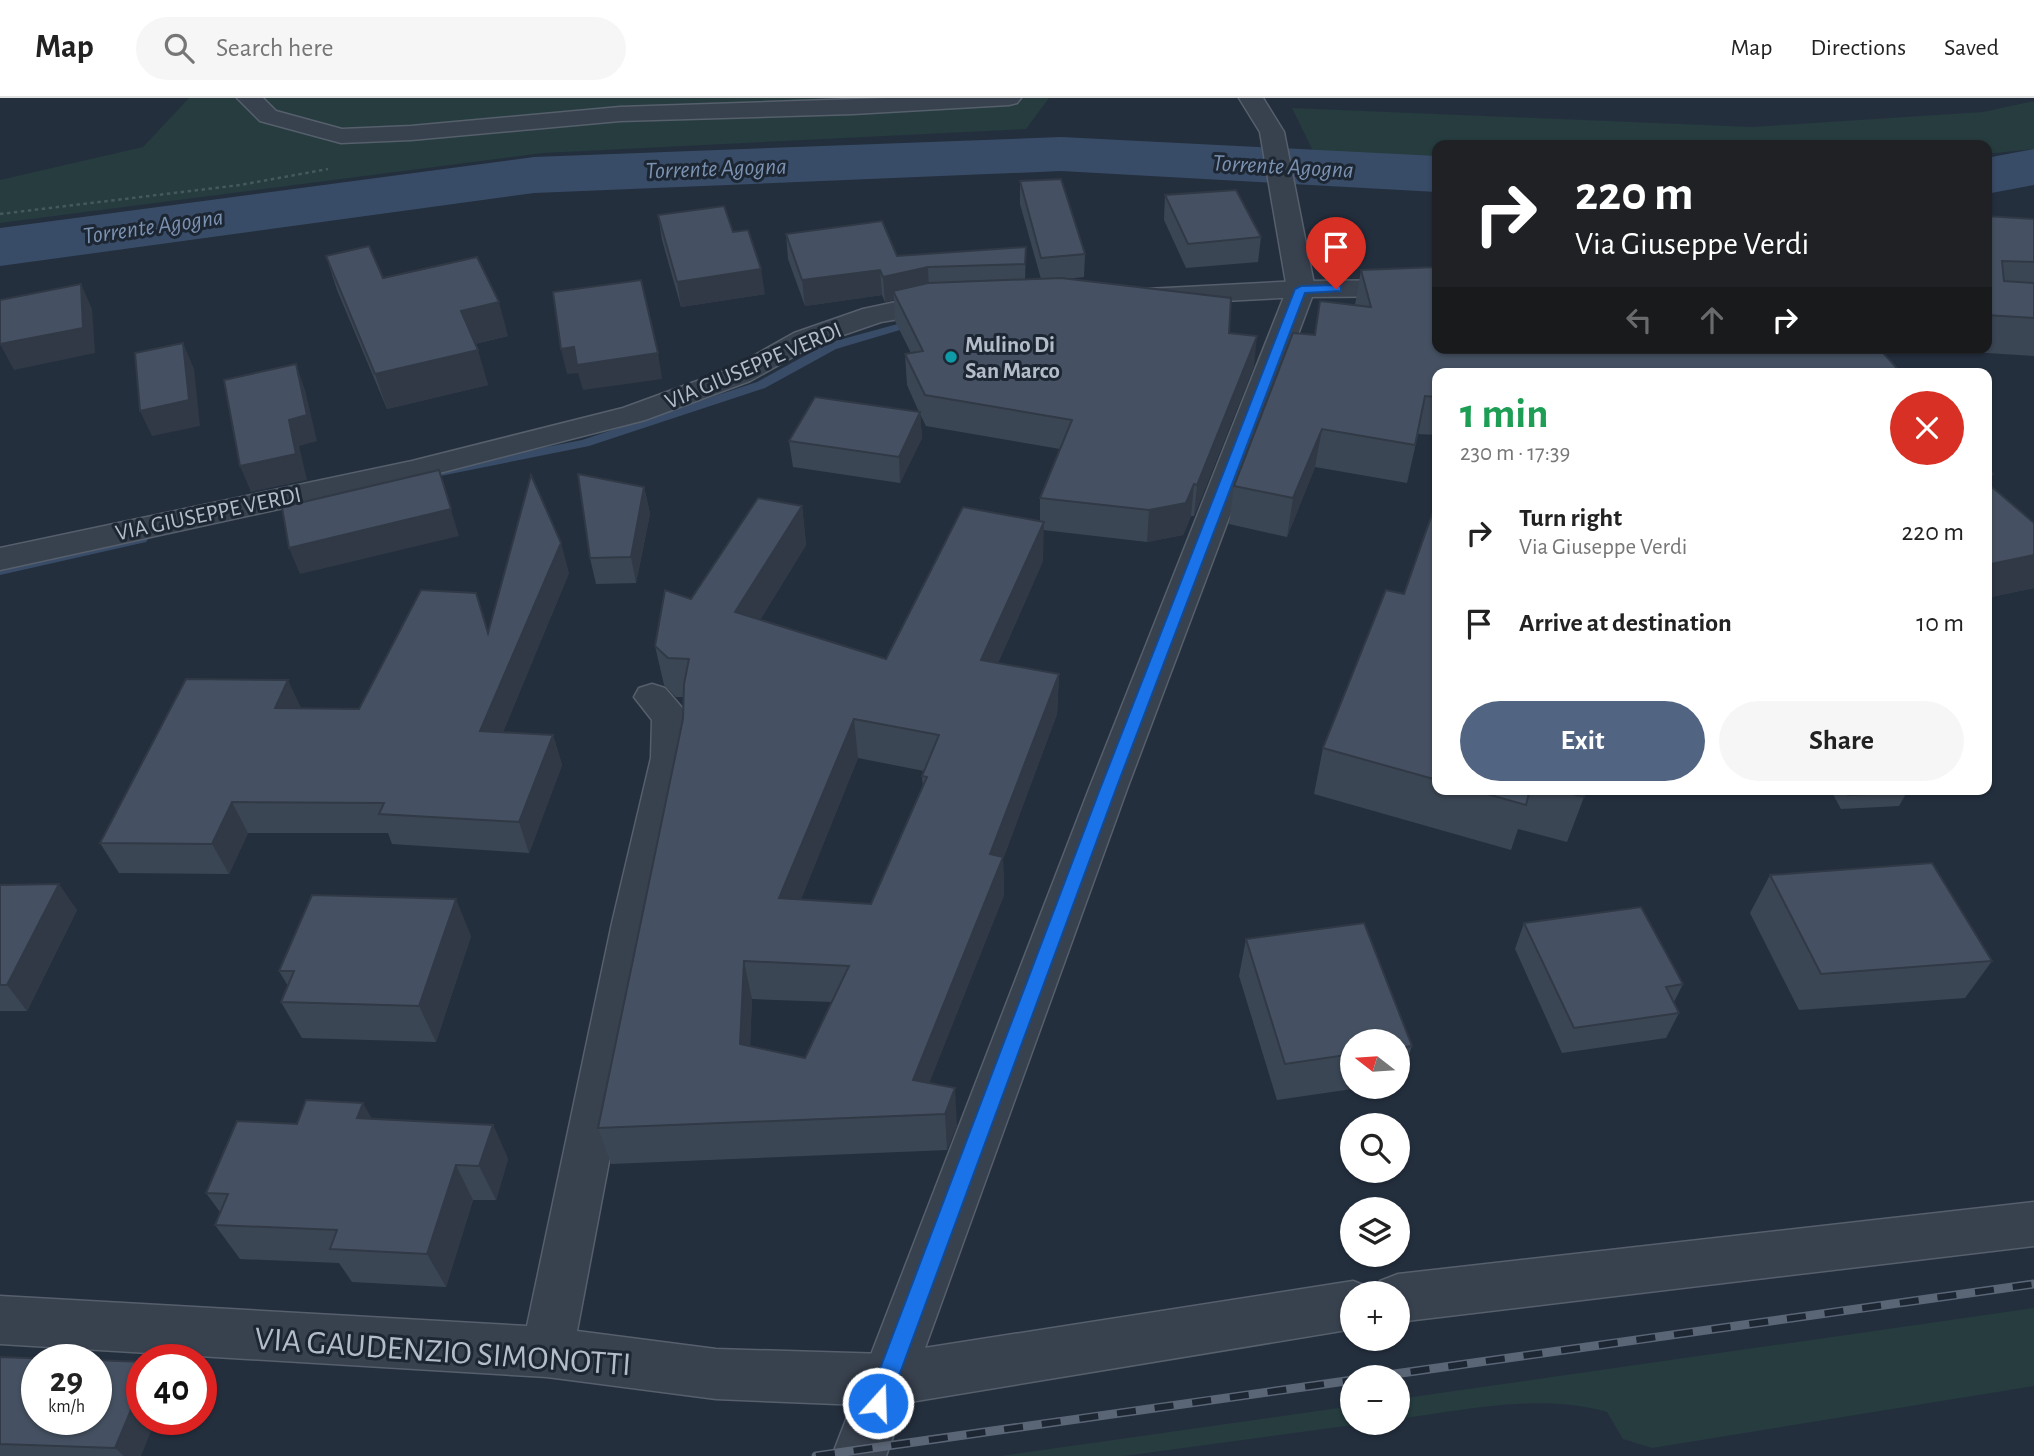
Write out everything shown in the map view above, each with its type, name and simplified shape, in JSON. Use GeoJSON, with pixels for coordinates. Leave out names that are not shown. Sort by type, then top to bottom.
{"type":"FeatureCollection","features":[{"type":"Feature","properties":{"kind":"street"},"geometry":{"type":"LineString","coordinates":[[249,98],[268,116],[341,136],[411,133],[620,114],[853,107],[1009,98]]}},
{"type":"Feature","properties":{"kind":"street"},"geometry":{"type":"LineString","coordinates":[[859,1456],[1108,789],[1301,289],[1287,201],[1272,132],[1251,98]]}},
{"type":"Feature","properties":{"kind":"street"},"geometry":{"type":"LineString","coordinates":[[1116,298],[1301,289],[1432,288]]}},
{"type":"Feature","properties":{"kind":"street","name":"VIA GIUSEPPE VERDI"},"geometry":{"type":"LineString","coordinates":[[0,559],[412,470],[634,414],[740,375],[804,339],[873,315],[929,303],[969,302]]}},
{"type":"Feature","properties":{"kind":"street"},"geometry":{"type":"LineString","coordinates":[[547,1352],[633,923],[670,758],[671,717],[652,697]]}},
{"type":"Feature","properties":{"kind":"street"},"geometry":{"type":"LineString","coordinates":[[1410,1297],[2034,1224]]}},
{"type":"Feature","properties":{"kind":"street","name":"VIA GAUDENZIO SIMONOTTI"},"geometry":{"type":"LineString","coordinates":[[0,1320],[547,1352],[716,1374],[886,1380],[1340,1308]]}},
{"type":"Feature","properties":{"kind":"path"},"geometry":{"type":"LineString","coordinates":[[0,214],[240,185],[328,169]]}},
{"type":"Feature","properties":{"kind":"green space"},"geometry":{"type":"Polygon","coordinates":[[[189,98],[1049,98],[1026,129],[543,153],[0,223],[0,180],[143,147],[189,98]]]}},
{"type":"Feature","properties":{"kind":"green space"},"geometry":{"type":"Polygon","coordinates":[[[2034,101],[2034,149],[1992,153],[1992,140],[1432,140],[1432,161],[1313,151],[1292,108],[1752,127],[1983,112],[2034,101]]]}},
{"type":"Feature","properties":{"kind":"green space"},"geometry":{"type":"Polygon","coordinates":[[[2034,1308],[2034,1386],[1652,1448],[1623,1439],[1607,1412],[1582,1406],[1530,1403],[1410,1417],[1410,1397],[2034,1308]]]}},
{"type":"Feature","properties":{"kind":"green space"},"geometry":{"type":"Polygon","coordinates":[[[1340,1408],[1340,1427],[1124,1456],[1000,1456],[1340,1408]]]}},
{"type":"Feature","properties":{"kind":"building"},"geometry":{"type":"Polygon","coordinates":[[[1061,179],[1085,254],[1041,258],[1020,181],[1061,179]]]}},
{"type":"Feature","properties":{"kind":"building"},"geometry":{"type":"Polygon","coordinates":[[[1236,190],[1261,237],[1188,244],[1165,195],[1236,190]]]}},
{"type":"Feature","properties":{"kind":"building"},"geometry":{"type":"Polygon","coordinates":[[[724,206],[733,232],[748,230],[761,269],[677,282],[658,215],[724,206]]]}},
{"type":"Feature","properties":{"kind":"building"},"geometry":{"type":"Polygon","coordinates":[[[1992,216],[2034,219],[2034,262],[2002,261],[2004,281],[2034,283],[2034,318],[1992,315],[1992,216]]]}},
{"type":"Feature","properties":{"kind":"building"},"geometry":{"type":"Polygon","coordinates":[[[882,221],[897,256],[1026,247],[1025,264],[928,267],[883,277],[880,270],[802,280],[786,234],[882,221]]]}},
{"type":"Feature","properties":{"kind":"building"},"geometry":{"type":"Polygon","coordinates":[[[369,246],[383,278],[477,257],[499,302],[461,311],[478,350],[375,374],[326,256],[369,246]]]}},
{"type":"Feature","properties":{"kind":"building"},"geometry":{"type":"Polygon","coordinates":[[[1432,267],[1432,354],[1884,354],[1897,368],[1432,368],[1432,397],[1425,396],[1415,445],[1322,429],[1293,498],[1234,486],[1293,333],[1315,335],[1320,301],[1371,307],[1361,270],[1432,267]]]}},
{"type":"Feature","properties":{"kind":"building"},"geometry":{"type":"Polygon","coordinates":[[[1061,278],[1231,298],[1229,333],[1257,336],[1197,485],[1194,484],[1186,503],[1149,510],[1040,498],[1072,420],[925,395],[905,354],[923,351],[893,291],[928,283],[1061,278]]]}},
{"type":"Feature","properties":{"kind":"building"},"geometry":{"type":"Polygon","coordinates":[[[641,280],[658,353],[577,365],[574,347],[561,349],[553,292],[641,280]]]}},
{"type":"Feature","properties":{"kind":"building"},"geometry":{"type":"Polygon","coordinates":[[[81,284],[83,328],[0,344],[0,300],[81,284]]]}},
{"type":"Feature","properties":{"kind":"building"},"geometry":{"type":"Polygon","coordinates":[[[183,343],[189,400],[140,411],[135,353],[183,343]]]}},
{"type":"Feature","properties":{"kind":"building"},"geometry":{"type":"Polygon","coordinates":[[[296,364],[307,415],[289,420],[296,454],[240,466],[224,380],[296,364]]]}},
{"type":"Feature","properties":{"kind":"building"},"geometry":{"type":"Polygon","coordinates":[[[815,397],[920,412],[899,457],[789,441],[815,397]]]}},
{"type":"Feature","properties":{"kind":"building"},"geometry":{"type":"Polygon","coordinates":[[[439,470],[451,509],[289,548],[282,507],[439,470]]]}},
{"type":"Feature","properties":{"kind":"building"},"geometry":{"type":"Polygon","coordinates":[[[578,474],[644,487],[631,557],[590,558],[578,474]]]}},
{"type":"Feature","properties":{"kind":"building"},"geometry":{"type":"Polygon","coordinates":[[[531,475],[561,543],[480,731],[553,735],[519,822],[379,814],[384,803],[232,802],[212,844],[100,843],[186,679],[288,680],[275,708],[359,709],[421,590],[476,593],[488,633],[531,475]]]}},
{"type":"Feature","properties":{"kind":"building"},"geometry":{"type":"Polygon","coordinates":[[[1992,487],[2034,523],[2034,555],[1992,564],[1992,487]]]}},
{"type":"Feature","properties":{"kind":"building"},"geometry":{"type":"Polygon","coordinates":[[[758,498],[802,506],[735,612],[886,659],[963,507],[1044,522],[981,660],[1059,674],[990,854],[1003,857],[913,1080],[955,1088],[945,1114],[598,1128],[683,719],[684,684],[689,659],[668,658],[655,646],[665,590],[691,599],[758,498]],[[854,719],[779,898],[871,904],[927,777],[922,776],[939,735],[854,719]],[[744,961],[740,1044],[805,1058],[849,966],[744,961]]]}},
{"type":"Feature","properties":{"kind":"building"},"geometry":{"type":"Polygon","coordinates":[[[1432,514],[1432,779],[1323,748],[1386,590],[1404,594],[1432,514]]]}},
{"type":"Feature","properties":{"kind":"building"},"geometry":{"type":"Polygon","coordinates":[[[1490,795],[1528,795],[1526,805],[1490,795]]]}},
{"type":"Feature","properties":{"kind":"building"},"geometry":{"type":"Polygon","coordinates":[[[1932,863],[1992,961],[1821,974],[1770,875],[1932,863]]]}},
{"type":"Feature","properties":{"kind":"building"},"geometry":{"type":"Polygon","coordinates":[[[59,884],[7,985],[0,985],[0,885],[59,884]]]}},
{"type":"Feature","properties":{"kind":"building"},"geometry":{"type":"Polygon","coordinates":[[[312,895],[456,899],[419,1006],[281,1002],[294,971],[279,971],[312,895]]]}},
{"type":"Feature","properties":{"kind":"building"},"geometry":{"type":"Polygon","coordinates":[[[1641,907],[1683,984],[1666,987],[1679,1013],[1574,1028],[1524,923],[1641,907]]]}},
{"type":"Feature","properties":{"kind":"building"},"geometry":{"type":"Polygon","coordinates":[[[1364,923],[1405,1029],[1340,1029],[1340,1056],[1285,1064],[1246,939],[1364,923]]]}},
{"type":"Feature","properties":{"kind":"building"},"geometry":{"type":"Polygon","coordinates":[[[306,1100],[363,1103],[357,1118],[493,1125],[479,1166],[456,1165],[427,1254],[330,1249],[337,1230],[215,1225],[228,1194],[206,1193],[237,1121],[297,1124],[306,1100]]]}},
{"type":"Feature","properties":{"kind":"building"},"geometry":{"type":"Polygon","coordinates":[[[0,1357],[21,1358],[21,1435],[112,1435],[112,1361],[126,1361],[126,1422],[115,1448],[0,1444],[0,1357]]]}},
{"type":"Feature","properties":{"kind":"waterway","name":"Torrente Agogna"},"geometry":{"type":"LineString","coordinates":[[0,247],[534,175],[1061,154],[1432,174]]}},
{"type":"Feature","properties":{"kind":"waterway","name":"Torrente Agogna"},"geometry":{"type":"LineString","coordinates":[[1992,175],[2034,167]]}},
{"type":"Feature","properties":{"kind":"waterway"},"geometry":{"type":"LineString","coordinates":[[440,472],[585,443],[761,385],[832,346],[916,322]]}},
{"type":"Feature","properties":{"kind":"waterway"},"geometry":{"type":"LineString","coordinates":[[0,571],[141,539]]}},
{"type":"Feature","properties":{"kind":"railway"},"geometry":{"type":"LineString","coordinates":[[1410,1372],[2034,1284]]}},
{"type":"Feature","properties":{"kind":"railway"},"geometry":{"type":"LineString","coordinates":[[816,1456],[1340,1382]]}},
{"type":"Feature","properties":{"kind":"place","name":"Mulino Di San Marco"},"geometry":{"type":"Point","coordinates":[951,357]}},
{"type":"Feature","properties":{"kind":"route"},"geometry":{"type":"LineString","coordinates":[[878,1403],[1108,789],[1301,289],[1336,289]]}}]}
